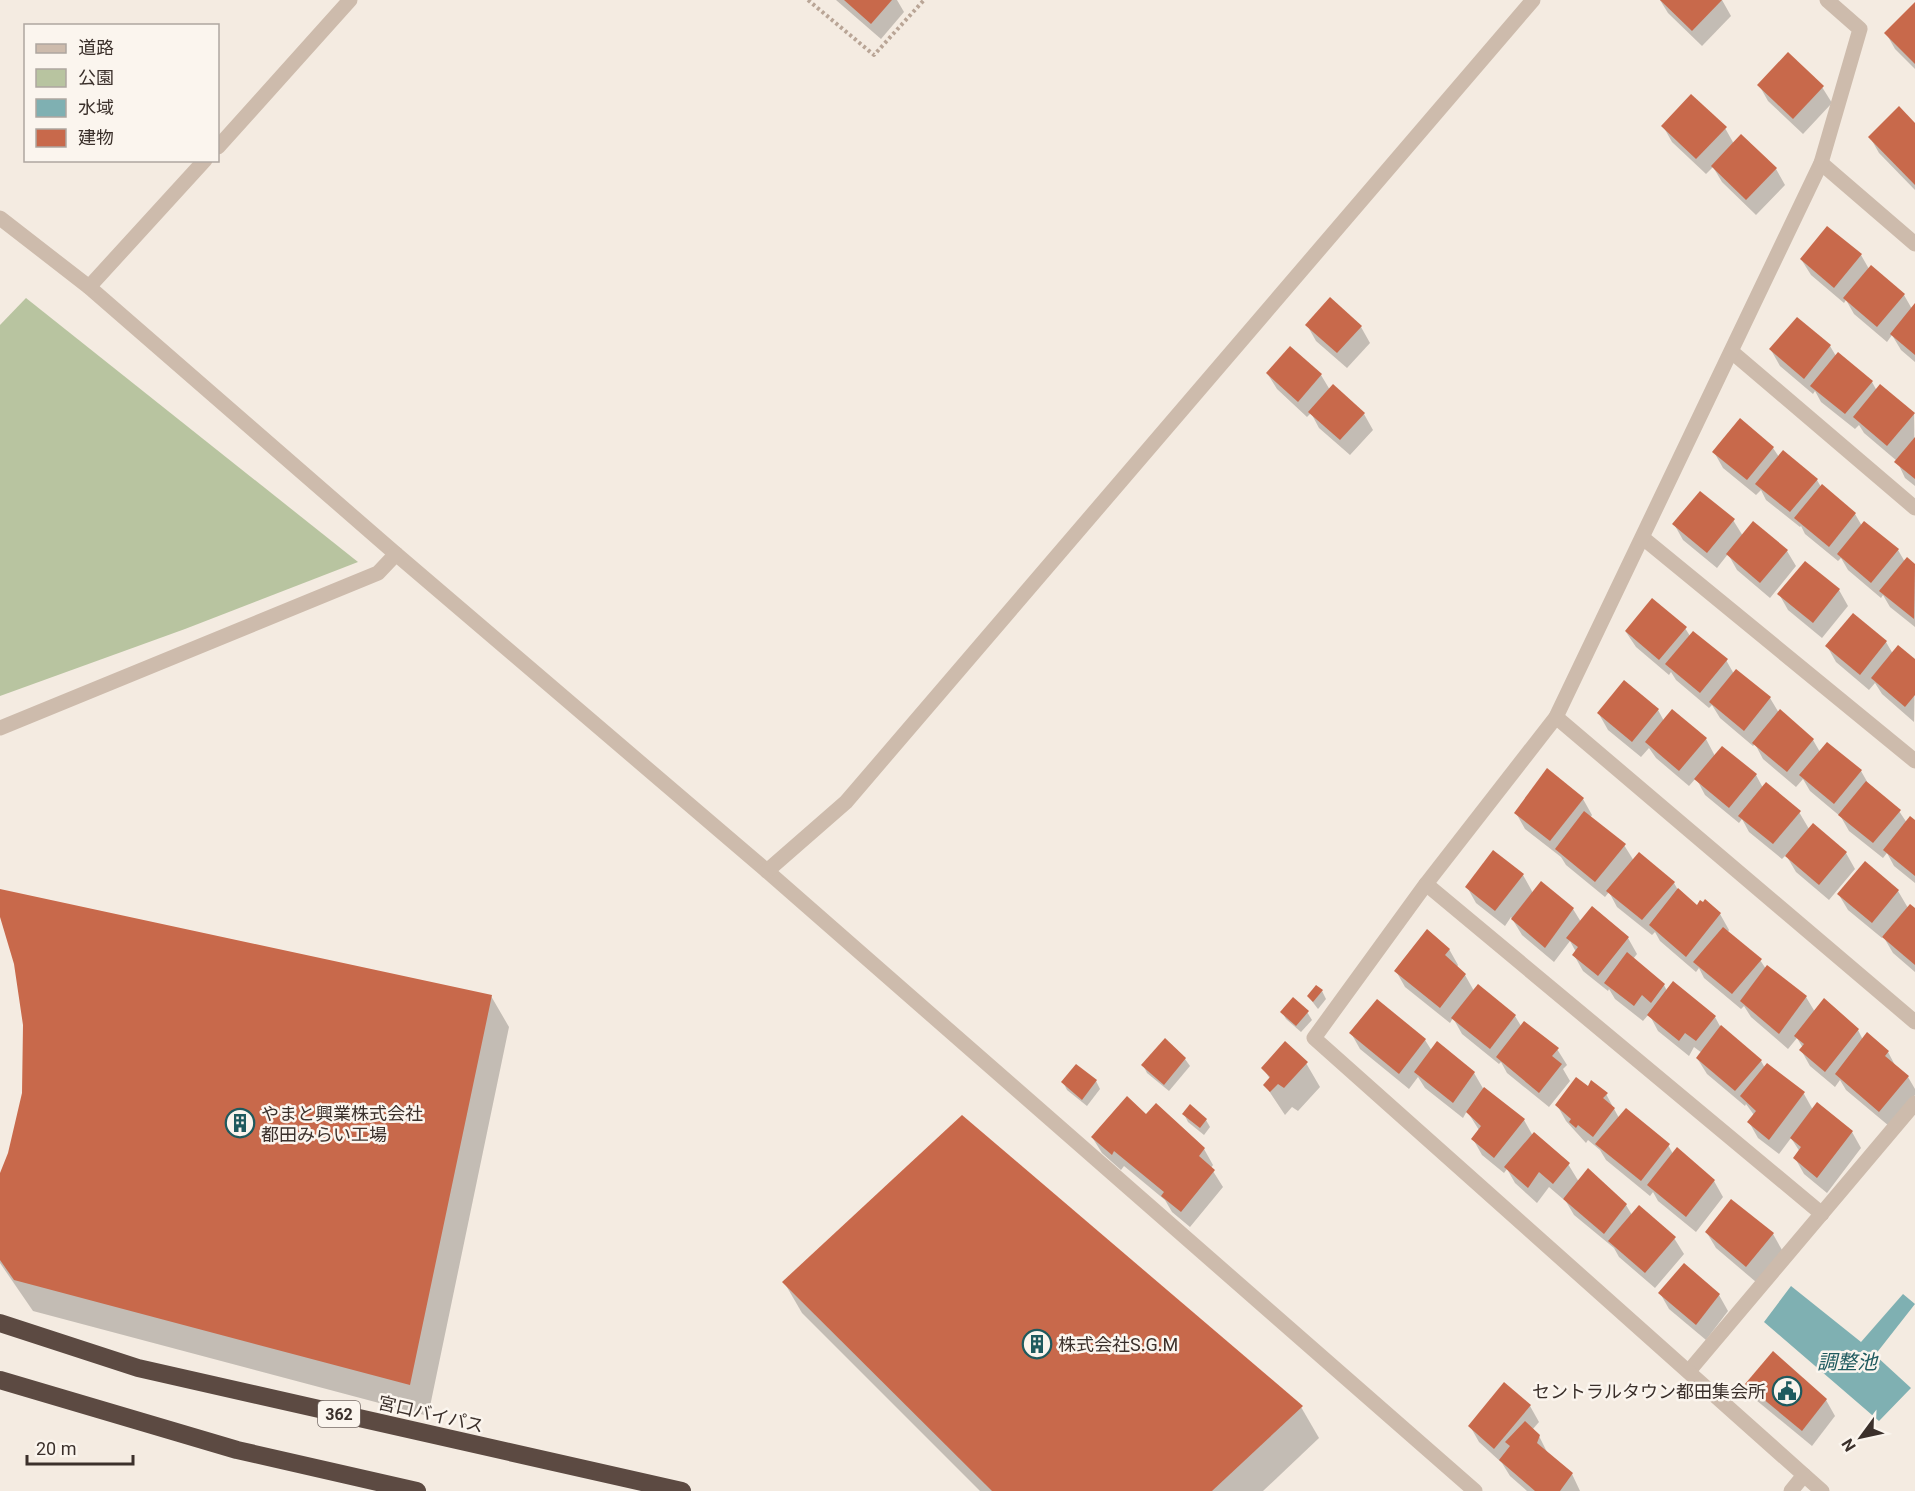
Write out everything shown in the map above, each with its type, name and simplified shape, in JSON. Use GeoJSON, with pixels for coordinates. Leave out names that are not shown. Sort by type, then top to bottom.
{"type":"FeatureCollection","features":[{"type":"Feature","properties":{"kind":"highway","name":"宮口バイパス"},"geometry":{"type":"LineString","coordinates":[[0,1323],[138,1368],[681,1491]]}},
{"type":"Feature","properties":{"kind":"highway"},"geometry":{"type":"LineString","coordinates":[[0,1380],[237,1450],[417,1491]]}},
{"type":"Feature","properties":{"kind":"street"},"geometry":{"type":"LineString","coordinates":[[219,146],[350,0]]}},
{"type":"Feature","properties":{"kind":"street"},"geometry":{"type":"LineString","coordinates":[[767,871],[846,801],[1533,0]]}},
{"type":"Feature","properties":{"kind":"street"},"geometry":{"type":"LineString","coordinates":[[1822,1491],[1314,1038],[1426,884],[1556,717],[1821,163],[1860,29],[1827,0]]}},
{"type":"Feature","properties":{"kind":"street"},"geometry":{"type":"LineString","coordinates":[[89,287],[203,162]]}},
{"type":"Feature","properties":{"kind":"street"},"geometry":{"type":"LineString","coordinates":[[1821,163],[1915,244]]}},
{"type":"Feature","properties":{"kind":"street"},"geometry":{"type":"LineString","coordinates":[[0,218],[89,287],[396,554],[767,871],[1474,1491]]}},
{"type":"Feature","properties":{"kind":"street"},"geometry":{"type":"LineString","coordinates":[[1732,352],[1915,508]]}},
{"type":"Feature","properties":{"kind":"street"},"geometry":{"type":"LineString","coordinates":[[1642,538],[1915,761]]}},
{"type":"Feature","properties":{"kind":"street"},"geometry":{"type":"LineString","coordinates":[[0,728],[378,573],[396,554]]}},
{"type":"Feature","properties":{"kind":"street"},"geometry":{"type":"LineString","coordinates":[[1556,717],[1915,1022]]}},
{"type":"Feature","properties":{"kind":"street"},"geometry":{"type":"LineString","coordinates":[[1426,884],[1822,1214]]}},
{"type":"Feature","properties":{"kind":"street"},"geometry":{"type":"LineString","coordinates":[[1689,1371],[1915,1103]]}},
{"type":"Feature","properties":{"kind":"street"},"geometry":{"type":"LineString","coordinates":[[1791,1491],[1804,1475]]}},
{"type":"Feature","properties":{"kind":"path"},"geometry":{"type":"LineString","coordinates":[[808,0],[874,56],[924,0]]}},
{"type":"Feature","properties":{"kind":"green space"},"geometry":{"type":"Polygon","coordinates":[[[26,298],[358,562],[185,629],[0,696],[0,325],[26,298]]]}},
{"type":"Feature","properties":{"kind":"water","name":"調整池"},"geometry":{"type":"Polygon","coordinates":[[[1791,1286],[1861,1342],[1903,1294],[1915,1304],[1875,1355],[1911,1388],[1879,1421],[1764,1322],[1791,1286]]]}},
{"type":"Feature","properties":{"kind":"building"},"geometry":{"type":"Polygon","coordinates":[[[844,0],[892,0],[871,24],[844,0]]]}},
{"type":"Feature","properties":{"kind":"building"},"geometry":{"type":"Polygon","coordinates":[[[1660,0],[1722,0],[1692,31],[1660,0]]]}},
{"type":"Feature","properties":{"kind":"building"},"geometry":{"type":"Polygon","coordinates":[[[1915,2],[1915,64],[1884,33],[1915,2]]]}},
{"type":"Feature","properties":{"kind":"building"},"geometry":{"type":"Polygon","coordinates":[[[1788,52],[1824,86],[1793,119],[1757,85],[1788,52]]]}},
{"type":"Feature","properties":{"kind":"building"},"geometry":{"type":"Polygon","coordinates":[[[1691,94],[1727,127],[1696,159],[1661,126],[1691,94]]]}},
{"type":"Feature","properties":{"kind":"building"},"geometry":{"type":"Polygon","coordinates":[[[1899,106],[1915,123],[1915,185],[1868,137],[1899,106]]]}},
{"type":"Feature","properties":{"kind":"building"},"geometry":{"type":"Polygon","coordinates":[[[1741,134],[1777,168],[1746,200],[1711,166],[1741,134]]]}},
{"type":"Feature","properties":{"kind":"building"},"geometry":{"type":"Polygon","coordinates":[[[1827,226],[1862,254],[1834,288],[1800,259],[1827,226]]]}},
{"type":"Feature","properties":{"kind":"building"},"geometry":{"type":"Polygon","coordinates":[[[1871,265],[1905,294],[1877,327],[1843,298],[1871,265]]]}},
{"type":"Feature","properties":{"kind":"building"},"geometry":{"type":"Polygon","coordinates":[[[1330,297],[1362,326],[1337,353],[1305,325],[1330,297]]]}},
{"type":"Feature","properties":{"kind":"building"},"geometry":{"type":"Polygon","coordinates":[[[1915,303],[1915,355],[1890,334],[1915,303]]]}},
{"type":"Feature","properties":{"kind":"building"},"geometry":{"type":"Polygon","coordinates":[[[1797,317],[1831,345],[1804,379],[1769,349],[1797,317]]]}},
{"type":"Feature","properties":{"kind":"building"},"geometry":{"type":"Polygon","coordinates":[[[1290,346],[1322,374],[1298,402],[1266,373],[1290,346]]]}},
{"type":"Feature","properties":{"kind":"building"},"geometry":{"type":"Polygon","coordinates":[[[1838,352],[1873,381],[1845,414],[1810,386],[1838,352]]]}},
{"type":"Feature","properties":{"kind":"building"},"geometry":{"type":"Polygon","coordinates":[[[1333,384],[1365,413],[1340,440],[1308,412],[1333,384]]]}},
{"type":"Feature","properties":{"kind":"building"},"geometry":{"type":"Polygon","coordinates":[[[1880,384],[1915,413],[1887,446],[1853,417],[1880,384]]]}},
{"type":"Feature","properties":{"kind":"building"},"geometry":{"type":"Polygon","coordinates":[[[1740,418],[1774,447],[1747,480],[1712,452],[1740,418]]]}},
{"type":"Feature","properties":{"kind":"building"},"geometry":{"type":"Polygon","coordinates":[[[1915,437],[1915,479],[1894,462],[1915,437]]]}},
{"type":"Feature","properties":{"kind":"building"},"geometry":{"type":"Polygon","coordinates":[[[1783,450],[1818,479],[1790,512],[1755,484],[1783,450]]]}},
{"type":"Feature","properties":{"kind":"building"},"geometry":{"type":"Polygon","coordinates":[[[1822,484],[1856,513],[1829,547],[1794,518],[1822,484]]]}},
{"type":"Feature","properties":{"kind":"building"},"geometry":{"type":"Polygon","coordinates":[[[1700,491],[1735,519],[1707,553],[1672,524],[1700,491]]]}},
{"type":"Feature","properties":{"kind":"building"},"geometry":{"type":"Polygon","coordinates":[[[1753,521],[1788,550],[1760,583],[1726,554],[1753,521]]]}},
{"type":"Feature","properties":{"kind":"building"},"geometry":{"type":"Polygon","coordinates":[[[1864,521],[1899,549],[1871,583],[1837,554],[1864,521]]]}},
{"type":"Feature","properties":{"kind":"building"},"geometry":{"type":"Polygon","coordinates":[[[1907,557],[1915,564],[1914,619],[1879,591],[1907,557]]]}},
{"type":"Feature","properties":{"kind":"building"},"geometry":{"type":"Polygon","coordinates":[[[1805,561],[1840,589],[1813,623],[1777,594],[1805,561]]]}},
{"type":"Feature","properties":{"kind":"building"},"geometry":{"type":"Polygon","coordinates":[[[1652,598],[1687,627],[1659,660],[1625,631],[1652,598]]]}},
{"type":"Feature","properties":{"kind":"building"},"geometry":{"type":"Polygon","coordinates":[[[1853,613],[1887,641],[1860,675],[1825,646],[1853,613]]]}},
{"type":"Feature","properties":{"kind":"building"},"geometry":{"type":"Polygon","coordinates":[[[1693,631],[1728,659],[1700,693],[1665,664],[1693,631]]]}},
{"type":"Feature","properties":{"kind":"building"},"geometry":{"type":"Polygon","coordinates":[[[1898,645],[1915,659],[1915,695],[1905,707],[1871,678],[1898,645]]]}},
{"type":"Feature","properties":{"kind":"building"},"geometry":{"type":"Polygon","coordinates":[[[1736,669],[1771,697],[1744,731],[1709,702],[1736,669]]]}},
{"type":"Feature","properties":{"kind":"building"},"geometry":{"type":"Polygon","coordinates":[[[1624,680],[1659,709],[1632,742],[1597,713],[1624,680]]]}},
{"type":"Feature","properties":{"kind":"building"},"geometry":{"type":"Polygon","coordinates":[[[1672,709],[1707,738],[1679,771],[1645,742],[1672,709]]]}},
{"type":"Feature","properties":{"kind":"building"},"geometry":{"type":"Polygon","coordinates":[[[1780,709],[1814,739],[1787,772],[1752,743],[1780,709]]]}},
{"type":"Feature","properties":{"kind":"building"},"geometry":{"type":"Polygon","coordinates":[[[1827,742],[1862,770],[1834,804],[1799,775],[1827,742]]]}},
{"type":"Feature","properties":{"kind":"building"},"geometry":{"type":"Polygon","coordinates":[[[1722,746],[1757,774],[1729,808],[1694,779],[1722,746]]]}},
{"type":"Feature","properties":{"kind":"building"},"geometry":{"type":"Polygon","coordinates":[[[1547,768],[1584,798],[1550,841],[1514,813],[1547,768]]]}},
{"type":"Feature","properties":{"kind":"building"},"geometry":{"type":"Polygon","coordinates":[[[1866,781],[1901,810],[1873,843],[1838,815],[1866,781]]]}},
{"type":"Feature","properties":{"kind":"building"},"geometry":{"type":"Polygon","coordinates":[[[1766,782],[1801,811],[1773,844],[1738,816],[1766,782]]]}},
{"type":"Feature","properties":{"kind":"building"},"geometry":{"type":"Polygon","coordinates":[[[1584,811],[1626,844],[1595,882],[1555,849],[1584,811]]]}},
{"type":"Feature","properties":{"kind":"building"},"geometry":{"type":"Polygon","coordinates":[[[1910,816],[1915,820],[1915,876],[1883,850],[1910,816]]]}},
{"type":"Feature","properties":{"kind":"building"},"geometry":{"type":"Polygon","coordinates":[[[1813,823],[1847,852],[1819,885],[1785,856],[1813,823]]]}},
{"type":"Feature","properties":{"kind":"building"},"geometry":{"type":"Polygon","coordinates":[[[1493,850],[1524,874],[1495,911],[1465,887],[1493,850]]]}},
{"type":"Feature","properties":{"kind":"building"},"geometry":{"type":"Polygon","coordinates":[[[1639,852],[1675,882],[1642,920],[1606,891],[1639,852]]]}},
{"type":"Feature","properties":{"kind":"building"},"geometry":{"type":"Polygon","coordinates":[[[1865,861],[1899,890],[1872,923],[1837,894],[1865,861]]]}},
{"type":"Feature","properties":{"kind":"building"},"geometry":{"type":"Polygon","coordinates":[[[1541,881],[1574,908],[1545,948],[1511,919],[1541,881]]]}},
{"type":"Feature","properties":{"kind":"building"},"geometry":{"type":"Polygon","coordinates":[[[1678,888],[1697,905],[1700,900],[1703,902],[1705,899],[1721,913],[1686,957],[1649,925],[1678,888]]]}},
{"type":"Feature","properties":{"kind":"building","name":"やまと興業株式会社 都田みらい工場"},"geometry":{"type":"Polygon","coordinates":[[[0,889],[492,995],[410,1385],[14,1280],[0,1260],[0,1173],[8,1153],[22,1093],[23,1025],[14,964],[0,917],[0,889]]]}},
{"type":"Feature","properties":{"kind":"building"},"geometry":{"type":"Polygon","coordinates":[[[1910,904],[1915,908],[1915,965],[1882,937],[1910,904]]]}},
{"type":"Feature","properties":{"kind":"building"},"geometry":{"type":"Polygon","coordinates":[[[1592,906],[1629,937],[1598,976],[1572,955],[1578,947],[1566,938],[1592,906]]]}},
{"type":"Feature","properties":{"kind":"building"},"geometry":{"type":"Polygon","coordinates":[[[1723,927],[1762,959],[1732,994],[1693,962],[1723,927]]]}},
{"type":"Feature","properties":{"kind":"building"},"geometry":{"type":"Polygon","coordinates":[[[1427,929],[1450,949],[1445,955],[1466,974],[1440,1008],[1394,971],[1427,929]]]}},
{"type":"Feature","properties":{"kind":"building"},"geometry":{"type":"Polygon","coordinates":[[[1627,952],[1665,984],[1651,1003],[1642,995],[1634,1006],[1604,983],[1627,952]]]}},
{"type":"Feature","properties":{"kind":"building"},"geometry":{"type":"Polygon","coordinates":[[[1767,965],[1807,996],[1779,1034],[1740,1001],[1767,965]]]}},
{"type":"Feature","properties":{"kind":"building"},"geometry":{"type":"Polygon","coordinates":[[[1673,981],[1716,1016],[1696,1041],[1685,1033],[1679,1041],[1647,1015],[1673,981]]]}},
{"type":"Feature","properties":{"kind":"building"},"geometry":{"type":"Polygon","coordinates":[[[1478,984],[1516,1015],[1490,1049],[1451,1018],[1478,984]]]}},
{"type":"Feature","properties":{"kind":"building"},"geometry":{"type":"Polygon","coordinates":[[[1316,985],[1323,990],[1313,1002],[1307,996],[1316,985]]]}},
{"type":"Feature","properties":{"kind":"building"},"geometry":{"type":"Polygon","coordinates":[[[1293,997],[1309,1011],[1296,1026],[1280,1012],[1293,997]]]}},
{"type":"Feature","properties":{"kind":"building"},"geometry":{"type":"Polygon","coordinates":[[[1824,998],[1859,1029],[1825,1072],[1799,1050],[1804,1044],[1794,1036],[1824,998]]]}},
{"type":"Feature","properties":{"kind":"building"},"geometry":{"type":"Polygon","coordinates":[[[1377,999],[1426,1039],[1399,1074],[1349,1033],[1377,999]]]}},
{"type":"Feature","properties":{"kind":"building"},"geometry":{"type":"Polygon","coordinates":[[[1524,1021],[1559,1048],[1552,1056],[1562,1064],[1539,1093],[1496,1057],[1524,1021]]]}},
{"type":"Feature","properties":{"kind":"building"},"geometry":{"type":"Polygon","coordinates":[[[1721,1025],[1762,1060],[1735,1091],[1696,1058],[1721,1025]]]}},
{"type":"Feature","properties":{"kind":"building"},"geometry":{"type":"Polygon","coordinates":[[[1867,1032],[1889,1051],[1885,1056],[1909,1076],[1879,1112],[1835,1074],[1867,1032]]]}},
{"type":"Feature","properties":{"kind":"building"},"geometry":{"type":"Polygon","coordinates":[[[1165,1038],[1186,1058],[1164,1085],[1141,1065],[1165,1038]]]}},
{"type":"Feature","properties":{"kind":"building"},"geometry":{"type":"Polygon","coordinates":[[[1285,1041],[1308,1062],[1284,1088],[1278,1084],[1270,1092],[1263,1085],[1270,1077],[1261,1068],[1285,1041]]]}},
{"type":"Feature","properties":{"kind":"building"},"geometry":{"type":"Polygon","coordinates":[[[1437,1041],[1475,1072],[1453,1103],[1414,1072],[1437,1041]]]}},
{"type":"Feature","properties":{"kind":"building"},"geometry":{"type":"Polygon","coordinates":[[[1767,1063],[1805,1092],[1769,1140],[1747,1122],[1756,1111],[1740,1096],[1767,1063]]]}},
{"type":"Feature","properties":{"kind":"building"},"geometry":{"type":"Polygon","coordinates":[[[1076,1064],[1097,1080],[1082,1100],[1061,1082],[1076,1064]]]}},
{"type":"Feature","properties":{"kind":"building"},"geometry":{"type":"Polygon","coordinates":[[[1576,1077],[1588,1086],[1591,1080],[1608,1093],[1603,1098],[1615,1108],[1593,1137],[1578,1125],[1576,1128],[1569,1122],[1571,1119],[1555,1105],[1576,1077]]]}},
{"type":"Feature","properties":{"kind":"building"},"geometry":{"type":"Polygon","coordinates":[[[1484,1087],[1525,1119],[1494,1158],[1471,1139],[1481,1126],[1466,1112],[1484,1087]]]}},
{"type":"Feature","properties":{"kind":"building"},"geometry":{"type":"Polygon","coordinates":[[[1127,1096],[1146,1114],[1156,1103],[1205,1148],[1199,1156],[1215,1170],[1181,1212],[1161,1196],[1164,1192],[1114,1151],[1112,1155],[1091,1137],[1127,1096]]]}},
{"type":"Feature","properties":{"kind":"building"},"geometry":{"type":"Polygon","coordinates":[[[1817,1102],[1853,1131],[1817,1178],[1793,1158],[1801,1147],[1790,1138],[1817,1102]]]}},
{"type":"Feature","properties":{"kind":"building"},"geometry":{"type":"Polygon","coordinates":[[[1190,1104],[1207,1119],[1200,1128],[1182,1114],[1190,1104]]]}},
{"type":"Feature","properties":{"kind":"building"},"geometry":{"type":"Polygon","coordinates":[[[1626,1108],[1670,1144],[1641,1181],[1595,1144],[1626,1108]]]}},
{"type":"Feature","properties":{"kind":"building","name":"株式会社S.G.M"},"geometry":{"type":"Polygon","coordinates":[[[962,1115],[1303,1406],[1212,1491],[992,1491],[782,1282],[962,1115]]]}},
{"type":"Feature","properties":{"kind":"building"},"geometry":{"type":"Polygon","coordinates":[[[1534,1132],[1570,1163],[1553,1184],[1539,1172],[1528,1188],[1504,1167],[1534,1132]]]}},
{"type":"Feature","properties":{"kind":"building"},"geometry":{"type":"Polygon","coordinates":[[[1677,1147],[1715,1180],[1686,1217],[1647,1185],[1677,1147]]]}},
{"type":"Feature","properties":{"kind":"building"},"geometry":{"type":"Polygon","coordinates":[[[1588,1168],[1627,1204],[1604,1234],[1563,1199],[1588,1168]]]}},
{"type":"Feature","properties":{"kind":"building"},"geometry":{"type":"Polygon","coordinates":[[[1731,1199],[1774,1233],[1746,1267],[1705,1232],[1731,1199]]]}},
{"type":"Feature","properties":{"kind":"building"},"geometry":{"type":"Polygon","coordinates":[[[1639,1205],[1676,1237],[1645,1273],[1608,1241],[1639,1205]]]}},
{"type":"Feature","properties":{"kind":"building"},"geometry":{"type":"Polygon","coordinates":[[[1684,1263],[1720,1294],[1696,1325],[1658,1293],[1684,1263]]]}},
{"type":"Feature","properties":{"kind":"building","name":"セントラルタウン都田集会所"},"geometry":{"type":"Polygon","coordinates":[[[1773,1351],[1827,1399],[1802,1431],[1745,1384],[1773,1351]]]}},
{"type":"Feature","properties":{"kind":"building"},"geometry":{"type":"Polygon","coordinates":[[[1504,1382],[1531,1405],[1494,1449],[1468,1426],[1504,1382]]]}},
{"type":"Feature","properties":{"kind":"building"},"geometry":{"type":"Polygon","coordinates":[[[1525,1421],[1540,1435],[1537,1443],[1573,1473],[1560,1491],[1535,1491],[1499,1460],[1510,1446],[1505,1442],[1525,1421]]]}},
{"type":"Feature","properties":{"kind":"place","name":"やまと興業株式会社 都田みらい工場"},"geometry":{"type":"Point","coordinates":[240,1123]}},
{"type":"Feature","properties":{"kind":"place","name":"株式会社S.G.M"},"geometry":{"type":"Point","coordinates":[1037,1344]}},
{"type":"Feature","properties":{"kind":"place","name":"セントラルタウン都田集会所"},"geometry":{"type":"Point","coordinates":[1787,1391]}}]}
